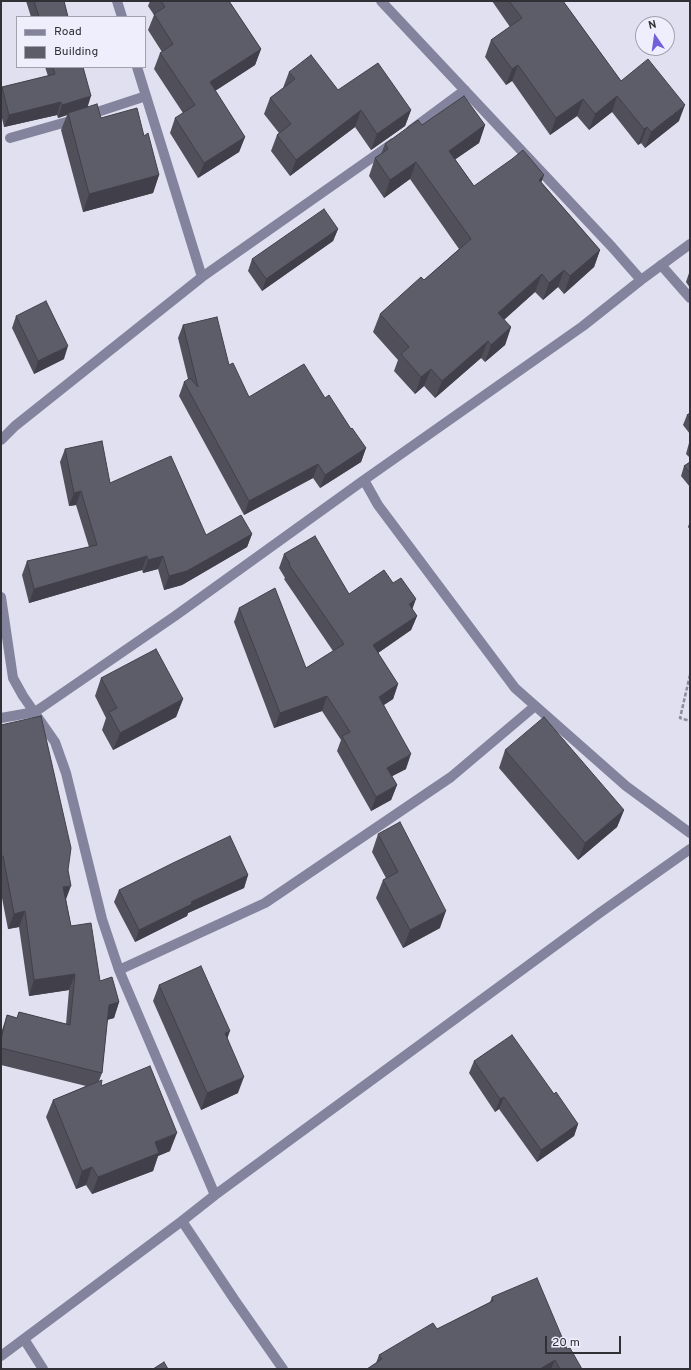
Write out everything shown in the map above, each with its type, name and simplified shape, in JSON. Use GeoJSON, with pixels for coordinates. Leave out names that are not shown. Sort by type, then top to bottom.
{"type":"FeatureCollection","features":[{"type":"Feature","properties":{"kind":"street"},"geometry":{"type":"LineString","coordinates":[[117,1],[122,16]]}},
{"type":"Feature","properties":{"kind":"street"},"geometry":{"type":"LineString","coordinates":[[381,1],[612,247],[641,280]]}},
{"type":"Feature","properties":{"kind":"street"},"geometry":{"type":"LineString","coordinates":[[137,68],[202,277]]}},
{"type":"Feature","properties":{"kind":"street"},"geometry":{"type":"LineString","coordinates":[[1,440],[15,426],[202,277],[435,113],[465,90]]}},
{"type":"Feature","properties":{"kind":"street"},"geometry":{"type":"LineString","coordinates":[[10,138],[70,121],[146,96]]}},
{"type":"Feature","properties":{"kind":"street"},"geometry":{"type":"LineString","coordinates":[[1,718],[35,712],[175,616],[364,480],[583,326],[641,280],[690,244]]}},
{"type":"Feature","properties":{"kind":"street"},"geometry":{"type":"LineString","coordinates":[[661,265],[690,298]]}},
{"type":"Feature","properties":{"kind":"street"},"geometry":{"type":"LineString","coordinates":[[364,480],[378,505],[515,688],[626,786],[690,833]]}},
{"type":"Feature","properties":{"kind":"street"},"geometry":{"type":"LineString","coordinates":[[1,597],[13,678],[23,696],[55,742],[66,773],[102,919],[119,970],[214,1195]]}},
{"type":"Feature","properties":{"kind":"street"},"geometry":{"type":"LineString","coordinates":[[119,970],[265,903],[451,777],[535,706]]}},
{"type":"Feature","properties":{"kind":"street"},"geometry":{"type":"LineString","coordinates":[[1,1356],[182,1221],[214,1195],[601,912],[690,849]]}},
{"type":"Feature","properties":{"kind":"street"},"geometry":{"type":"LineString","coordinates":[[182,1221],[283,1369]]}},
{"type":"Feature","properties":{"kind":"street"},"geometry":{"type":"LineString","coordinates":[[24,1339],[42,1369]]}},
{"type":"Feature","properties":{"kind":"path"},"geometry":{"type":"LineString","coordinates":[[690,675],[680,718],[690,721]]}},
{"type":"Feature","properties":{"kind":"building"},"geometry":{"type":"Polygon","coordinates":[[[34,1],[64,1],[68,16],[39,16],[34,1]]]}},
{"type":"Feature","properties":{"kind":"building"},"geometry":{"type":"Polygon","coordinates":[[[161,1],[229,1],[261,49],[210,82],[245,137],[204,163],[175,118],[195,105],[160,53],[173,44],[154,14],[165,7],[161,1]]]}},
{"type":"Feature","properties":{"kind":"building"},"geometry":{"type":"Polygon","coordinates":[[[509,1],[563,1],[621,81],[648,59],[685,105],[651,132],[647,127],[644,129],[617,96],[595,114],[583,99],[556,118],[518,65],[512,69],[491,40],[522,18],[509,1]]]}},
{"type":"Feature","properties":{"kind":"building"},"geometry":{"type":"Polygon","coordinates":[[[311,55],[338,90],[378,63],[411,110],[377,134],[361,110],[296,160],[277,135],[291,124],[270,98],[295,79],[289,72],[311,55]]]}},
{"type":"Feature","properties":{"kind":"building"},"geometry":{"type":"Polygon","coordinates":[[[53,68],[83,68],[91,96],[62,105],[61,102],[9,115],[2,87],[55,74],[53,68]]]}},
{"type":"Feature","properties":{"kind":"building"},"geometry":{"type":"Polygon","coordinates":[[[464,96],[485,125],[449,151],[474,186],[523,150],[544,175],[539,180],[600,250],[570,276],[564,270],[549,283],[542,274],[498,313],[511,327],[491,345],[488,341],[442,381],[431,369],[421,377],[401,354],[409,347],[380,314],[421,277],[424,280],[471,239],[416,162],[390,180],[375,158],[388,149],[385,144],[418,120],[422,125],[464,96]]]}},
{"type":"Feature","properties":{"kind":"building"},"geometry":{"type":"Polygon","coordinates":[[[97,104],[101,118],[137,108],[144,136],[148,133],[159,175],[89,194],[68,113],[97,104]]]}},
{"type":"Feature","properties":{"kind":"building"},"geometry":{"type":"Polygon","coordinates":[[[324,209],[338,229],[266,279],[252,259],[324,209]]]}},
{"type":"Feature","properties":{"kind":"building"},"geometry":{"type":"Polygon","coordinates":[[[46,301],[68,346],[38,361],[16,316],[46,301]]]}},
{"type":"Feature","properties":{"kind":"building"},"geometry":{"type":"Polygon","coordinates":[[[217,317],[229,365],[233,363],[249,397],[304,364],[325,398],[329,395],[351,429],[352,428],[366,448],[325,475],[318,464],[249,501],[184,382],[190,378],[198,387],[183,325],[217,317]]]}},
{"type":"Feature","properties":{"kind":"building"},"geometry":{"type":"Polygon","coordinates":[[[102,441],[110,483],[171,456],[206,535],[241,515],[252,534],[187,571],[169,576],[163,556],[148,560],[147,556],[34,589],[27,561],[97,545],[81,491],[74,493],[65,449],[102,441]]]}},
{"type":"Feature","properties":{"kind":"building"},"geometry":{"type":"Polygon","coordinates":[[[690,462],[690,473],[684,466],[690,462]]]}},
{"type":"Feature","properties":{"kind":"building"},"geometry":{"type":"Polygon","coordinates":[[[315,536],[349,594],[384,570],[393,583],[401,578],[416,599],[409,604],[417,616],[373,645],[398,684],[379,697],[411,754],[387,768],[397,785],[376,797],[342,736],[350,732],[327,696],[280,713],[239,608],[275,588],[306,668],[344,644],[289,565],[290,564],[284,554],[315,536]]]}},
{"type":"Feature","properties":{"kind":"building"},"geometry":{"type":"Polygon","coordinates":[[[156,649],[183,699],[120,733],[109,712],[117,708],[101,678],[156,649]]]}},
{"type":"Feature","properties":{"kind":"building"},"geometry":{"type":"Polygon","coordinates":[[[41,716],[71,848],[68,870],[71,886],[63,887],[71,926],[91,923],[100,981],[112,977],[119,1002],[109,1005],[102,1073],[1,1048],[1,1039],[7,1015],[17,1018],[19,1012],[70,1025],[75,974],[34,980],[25,911],[14,914],[3,856],[1,856],[1,725],[41,716]]]}},
{"type":"Feature","properties":{"kind":"building"},"geometry":{"type":"Polygon","coordinates":[[[544,717],[624,810],[585,843],[505,750],[544,717]]]}},
{"type":"Feature","properties":{"kind":"building"},"geometry":{"type":"Polygon","coordinates":[[[400,822],[446,911],[410,930],[383,880],[398,872],[378,834],[400,822]]]}},
{"type":"Feature","properties":{"kind":"building"},"geometry":{"type":"Polygon","coordinates":[[[230,836],[248,875],[191,902],[192,904],[139,930],[119,890],[230,836]]]}},
{"type":"Feature","properties":{"kind":"building"},"geometry":{"type":"Polygon","coordinates":[[[201,966],[230,1031],[225,1033],[244,1077],[207,1093],[159,985],[201,966]]]}},
{"type":"Feature","properties":{"kind":"building"},"geometry":{"type":"Polygon","coordinates":[[[512,1035],[554,1094],[556,1092],[578,1124],[541,1150],[504,1097],[500,1099],[474,1061],[512,1035]]]}},
{"type":"Feature","properties":{"kind":"building"},"geometry":{"type":"Polygon","coordinates":[[[150,1066],[177,1133],[155,1142],[159,1153],[98,1177],[92,1167],[82,1171],[53,1100],[102,1080],[101,1086],[150,1066]]]}},
{"type":"Feature","properties":{"kind":"building"},"geometry":{"type":"Polygon","coordinates":[[[537,1278],[567,1349],[570,1348],[582,1369],[560,1369],[555,1360],[540,1369],[367,1369],[382,1359],[379,1355],[433,1323],[437,1329],[493,1301],[492,1297],[537,1278]]]}},
{"type":"Feature","properties":{"kind":"building"},"geometry":{"type":"Polygon","coordinates":[[[164,1362],[168,1369],[153,1369],[164,1362]]]}}]}
